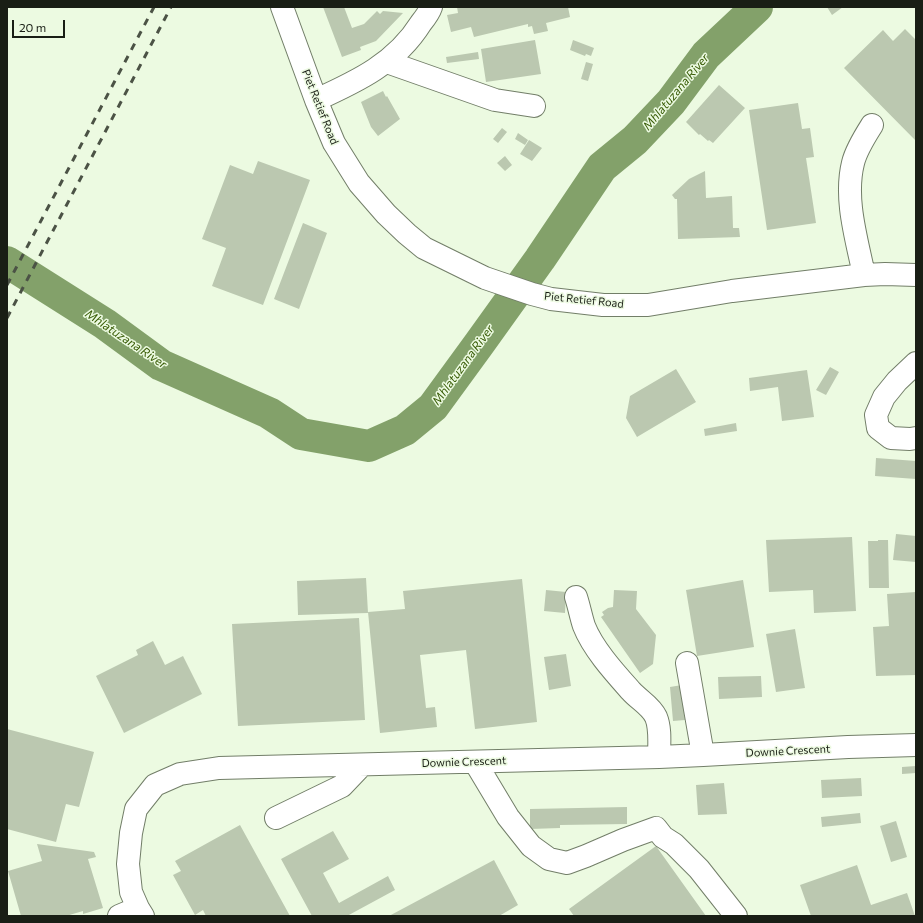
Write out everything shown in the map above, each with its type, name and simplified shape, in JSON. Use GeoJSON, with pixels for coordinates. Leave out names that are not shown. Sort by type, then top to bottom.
{"type":"FeatureCollection","features":[{"type":"Feature","properties":{"kind":"street","name":"Piet Retief Road"},"geometry":{"type":"LineString","coordinates":[[282,7],[316,100],[334,143],[359,183],[386,214],[424,248],[485,278],[551,299],[603,305],[648,305],[732,291],[864,276],[885,274],[916,275]]}},
{"type":"Feature","properties":{"kind":"street"},"geometry":{"type":"LineString","coordinates":[[316,100],[368,74],[387,62],[402,49],[415,33],[431,7]]}},
{"type":"Feature","properties":{"kind":"street"},"geometry":{"type":"LineString","coordinates":[[387,62],[495,100],[534,106]]}},
{"type":"Feature","properties":{"kind":"street"},"geometry":{"type":"LineString","coordinates":[[864,276],[852,216],[850,186],[853,162],[862,140],[872,125]]}},
{"type":"Feature","properties":{"kind":"street"},"geometry":{"type":"LineString","coordinates":[[916,364],[897,381],[884,397],[876,415],[878,428],[890,438],[916,438]]}},
{"type":"Feature","properties":{"kind":"street"},"geometry":{"type":"LineString","coordinates":[[576,597],[584,627],[596,647],[632,692],[656,717],[658,723],[659,757]]}},
{"type":"Feature","properties":{"kind":"street"},"geometry":{"type":"LineString","coordinates":[[687,663],[703,755]]}},
{"type":"Feature","properties":{"kind":"street","name":"Downie Crescent"},"geometry":{"type":"LineString","coordinates":[[133,913],[128,864],[131,833],[136,808],[155,785],[180,774],[219,768],[659,757],[916,745]]}},
{"type":"Feature","properties":{"kind":"street"},"geometry":{"type":"LineString","coordinates":[[475,762],[508,817],[531,846],[549,859],[567,862],[656,828],[663,837],[674,844],[699,869],[736,916]]}},
{"type":"Feature","properties":{"kind":"street"},"geometry":{"type":"LineString","coordinates":[[276,818],[342,786],[362,765]]}},
{"type":"Feature","properties":{"kind":"building"},"geometry":{"type":"Polygon","coordinates":[[[323,7],[344,7],[352,28],[364,24],[377,11],[380,14],[383,11],[403,13],[376,41],[360,47],[361,50],[342,57],[323,7]]]}},
{"type":"Feature","properties":{"kind":"building"},"geometry":{"type":"Polygon","coordinates":[[[457,7],[568,7],[570,17],[546,23],[548,31],[534,34],[532,26],[528,27],[528,24],[474,37],[471,27],[451,32],[447,15],[458,13],[457,7]]]}},
{"type":"Feature","properties":{"kind":"building"},"geometry":{"type":"Polygon","coordinates":[[[827,7],[843,7],[832,15],[827,7]]]}},
{"type":"Feature","properties":{"kind":"building"},"geometry":{"type":"Polygon","coordinates":[[[905,29],[916,40],[916,141],[844,68],[883,30],[893,41],[905,29]]]}},
{"type":"Feature","properties":{"kind":"building"},"geometry":{"type":"Polygon","coordinates":[[[535,40],[541,74],[486,82],[481,49],[535,40]]]}},
{"type":"Feature","properties":{"kind":"building"},"geometry":{"type":"Polygon","coordinates":[[[573,40],[594,48],[591,56],[586,54],[585,56],[570,50],[573,40]]]}},
{"type":"Feature","properties":{"kind":"building"},"geometry":{"type":"Polygon","coordinates":[[[478,52],[479,59],[447,63],[446,57],[478,52]]]}},
{"type":"Feature","properties":{"kind":"building"},"geometry":{"type":"Polygon","coordinates":[[[586,62],[593,64],[588,81],[581,79],[586,62]]]}},
{"type":"Feature","properties":{"kind":"building"},"geometry":{"type":"Polygon","coordinates":[[[719,85],[745,108],[713,143],[709,140],[708,141],[700,134],[699,135],[686,122],[719,85]]]}},
{"type":"Feature","properties":{"kind":"building"},"geometry":{"type":"Polygon","coordinates":[[[383,91],[400,119],[378,136],[371,127],[361,102],[383,91]]]}},
{"type":"Feature","properties":{"kind":"building"},"geometry":{"type":"Polygon","coordinates":[[[798,103],[802,129],[810,128],[814,157],[806,158],[816,223],[767,230],[749,110],[798,103]]]}},
{"type":"Feature","properties":{"kind":"building"},"geometry":{"type":"Polygon","coordinates":[[[502,128],[507,132],[498,143],[493,139],[502,128]]]}},
{"type":"Feature","properties":{"kind":"building"},"geometry":{"type":"Polygon","coordinates":[[[518,133],[528,140],[525,145],[515,139],[518,133]]]}},
{"type":"Feature","properties":{"kind":"building"},"geometry":{"type":"Polygon","coordinates":[[[529,140],[542,148],[532,161],[520,154],[529,140]]]}},
{"type":"Feature","properties":{"kind":"building"},"geometry":{"type":"Polygon","coordinates":[[[505,156],[512,165],[505,171],[497,163],[505,156]]]}},
{"type":"Feature","properties":{"kind":"building"},"geometry":{"type":"Polygon","coordinates":[[[258,161],[310,180],[263,305],[212,286],[226,248],[202,239],[230,165],[253,174],[258,161]]]}},
{"type":"Feature","properties":{"kind":"building"},"geometry":{"type":"Polygon","coordinates":[[[705,171],[706,198],[732,196],[733,228],[739,228],[740,237],[678,239],[677,199],[675,199],[672,195],[689,179],[705,171]]]}},
{"type":"Feature","properties":{"kind":"building"},"geometry":{"type":"Polygon","coordinates":[[[303,223],[327,233],[299,309],[274,299],[303,223]]]}},
{"type":"Feature","properties":{"kind":"building"},"geometry":{"type":"Polygon","coordinates":[[[830,367],[839,372],[826,395],[816,390],[830,367]]]}},
{"type":"Feature","properties":{"kind":"building"},"geometry":{"type":"Polygon","coordinates":[[[676,369],[696,402],[637,437],[626,418],[630,396],[676,369]]]}},
{"type":"Feature","properties":{"kind":"building"},"geometry":{"type":"Polygon","coordinates":[[[807,370],[814,417],[782,421],[778,387],[750,391],[749,378],[807,370]]]}},
{"type":"Feature","properties":{"kind":"building"},"geometry":{"type":"Polygon","coordinates":[[[736,423],[737,431],[705,436],[704,429],[736,423]]]}},
{"type":"Feature","properties":{"kind":"building"},"geometry":{"type":"Polygon","coordinates":[[[876,458],[916,461],[916,479],[875,476],[876,458]]]}},
{"type":"Feature","properties":{"kind":"building"},"geometry":{"type":"Polygon","coordinates":[[[896,534],[916,536],[916,562],[893,560],[896,534]]]}},
{"type":"Feature","properties":{"kind":"building"},"geometry":{"type":"Polygon","coordinates":[[[852,537],[856,611],[814,613],[813,590],[769,592],[766,540],[852,537]]]}},
{"type":"Feature","properties":{"kind":"building"},"geometry":{"type":"Polygon","coordinates":[[[888,540],[889,588],[869,588],[868,541],[888,540]]]}},
{"type":"Feature","properties":{"kind":"building"},"geometry":{"type":"Polygon","coordinates":[[[366,578],[368,613],[298,615],[297,581],[366,578]]]}},
{"type":"Feature","properties":{"kind":"building"},"geometry":{"type":"Polygon","coordinates":[[[522,579],[537,722],[475,729],[466,650],[420,655],[426,708],[435,707],[437,727],[380,733],[368,612],[405,609],[403,591],[522,579]]]}},
{"type":"Feature","properties":{"kind":"building"},"geometry":{"type":"Polygon","coordinates":[[[743,580],[754,647],[697,656],[686,590],[743,580]]]}},
{"type":"Feature","properties":{"kind":"building"},"geometry":{"type":"Polygon","coordinates":[[[546,590],[566,592],[565,613],[544,611],[546,590]]]}},
{"type":"Feature","properties":{"kind":"building"},"geometry":{"type":"Polygon","coordinates":[[[614,590],[637,591],[636,609],[656,635],[653,664],[640,673],[601,617],[604,615],[602,612],[613,607],[614,590]]]}},
{"type":"Feature","properties":{"kind":"building"},"geometry":{"type":"Polygon","coordinates":[[[916,592],[916,675],[876,676],[873,627],[889,626],[887,594],[916,592]]]}},
{"type":"Feature","properties":{"kind":"building"},"geometry":{"type":"Polygon","coordinates":[[[359,618],[365,720],[238,726],[232,624],[359,618]]]}},
{"type":"Feature","properties":{"kind":"building"},"geometry":{"type":"Polygon","coordinates":[[[795,629],[805,688],[776,692],[766,634],[795,629]]]}},
{"type":"Feature","properties":{"kind":"building"},"geometry":{"type":"Polygon","coordinates":[[[153,641],[165,665],[183,656],[202,694],[124,733],[96,676],[138,655],[136,650],[153,641]]]}},
{"type":"Feature","properties":{"kind":"building"},"geometry":{"type":"Polygon","coordinates":[[[566,654],[571,686],[549,690],[544,657],[566,654]]]}},
{"type":"Feature","properties":{"kind":"building"},"geometry":{"type":"Polygon","coordinates":[[[761,676],[762,697],[719,699],[718,677],[761,676]]]}},
{"type":"Feature","properties":{"kind":"building"},"geometry":{"type":"Polygon","coordinates":[[[682,685],[685,720],[673,721],[670,687],[682,685]]]}},
{"type":"Feature","properties":{"kind":"building"},"geometry":{"type":"Polygon","coordinates":[[[7,729],[94,752],[79,807],[66,804],[56,842],[7,829],[7,729]]]}},
{"type":"Feature","properties":{"kind":"building"},"geometry":{"type":"Polygon","coordinates":[[[916,766],[916,773],[902,774],[902,767],[916,766]]]}},
{"type":"Feature","properties":{"kind":"building"},"geometry":{"type":"Polygon","coordinates":[[[861,778],[862,796],[822,798],[821,780],[861,778]]]}},
{"type":"Feature","properties":{"kind":"building"},"geometry":{"type":"Polygon","coordinates":[[[724,783],[727,814],[698,815],[696,785],[724,783]]]}},
{"type":"Feature","properties":{"kind":"building"},"geometry":{"type":"Polygon","coordinates":[[[627,807],[627,824],[560,825],[560,828],[530,829],[530,809],[627,807]]]}},
{"type":"Feature","properties":{"kind":"building"},"geometry":{"type":"Polygon","coordinates":[[[860,813],[861,823],[822,827],[821,817],[860,813]]]}},
{"type":"Feature","properties":{"kind":"building"},"geometry":{"type":"Polygon","coordinates":[[[896,821],[907,857],[891,862],[880,826],[896,821]]]}},
{"type":"Feature","properties":{"kind":"building"},"geometry":{"type":"Polygon","coordinates":[[[240,825],[290,916],[206,916],[203,910],[195,915],[173,875],[181,871],[175,861],[240,825]]]}},
{"type":"Feature","properties":{"kind":"building"},"geometry":{"type":"Polygon","coordinates":[[[333,831],[349,859],[323,873],[339,903],[388,876],[395,890],[347,916],[312,916],[281,859],[333,831]]]}},
{"type":"Feature","properties":{"kind":"building"},"geometry":{"type":"Polygon","coordinates":[[[37,844],[94,852],[96,857],[88,859],[103,908],[83,914],[83,911],[66,916],[21,916],[8,871],[42,861],[37,844]]]}},
{"type":"Feature","properties":{"kind":"building"},"geometry":{"type":"Polygon","coordinates":[[[656,846],[706,916],[574,916],[569,909],[656,846]]]}},
{"type":"Feature","properties":{"kind":"building"},"geometry":{"type":"Polygon","coordinates":[[[494,860],[518,905],[499,916],[389,916],[494,860]]]}},
{"type":"Feature","properties":{"kind":"building"},"geometry":{"type":"Polygon","coordinates":[[[857,865],[871,905],[907,893],[915,916],[811,916],[800,885],[857,865]]]}},
{"type":"Feature","properties":{"kind":"waterway","name":"Mhlatuzana River"},"geometry":{"type":"LineString","coordinates":[[7,262],[105,324],[161,365],[269,413],[301,434],[369,446],[405,430],[433,407],[540,259],[602,167],[635,140],[671,102],[706,55],[757,7]]}},
{"type":"Feature","properties":{"kind":"railway"},"geometry":{"type":"LineString","coordinates":[[7,285],[154,7]]}},
{"type":"Feature","properties":{"kind":"railway"},"geometry":{"type":"LineString","coordinates":[[7,318],[171,7]]}}]}
